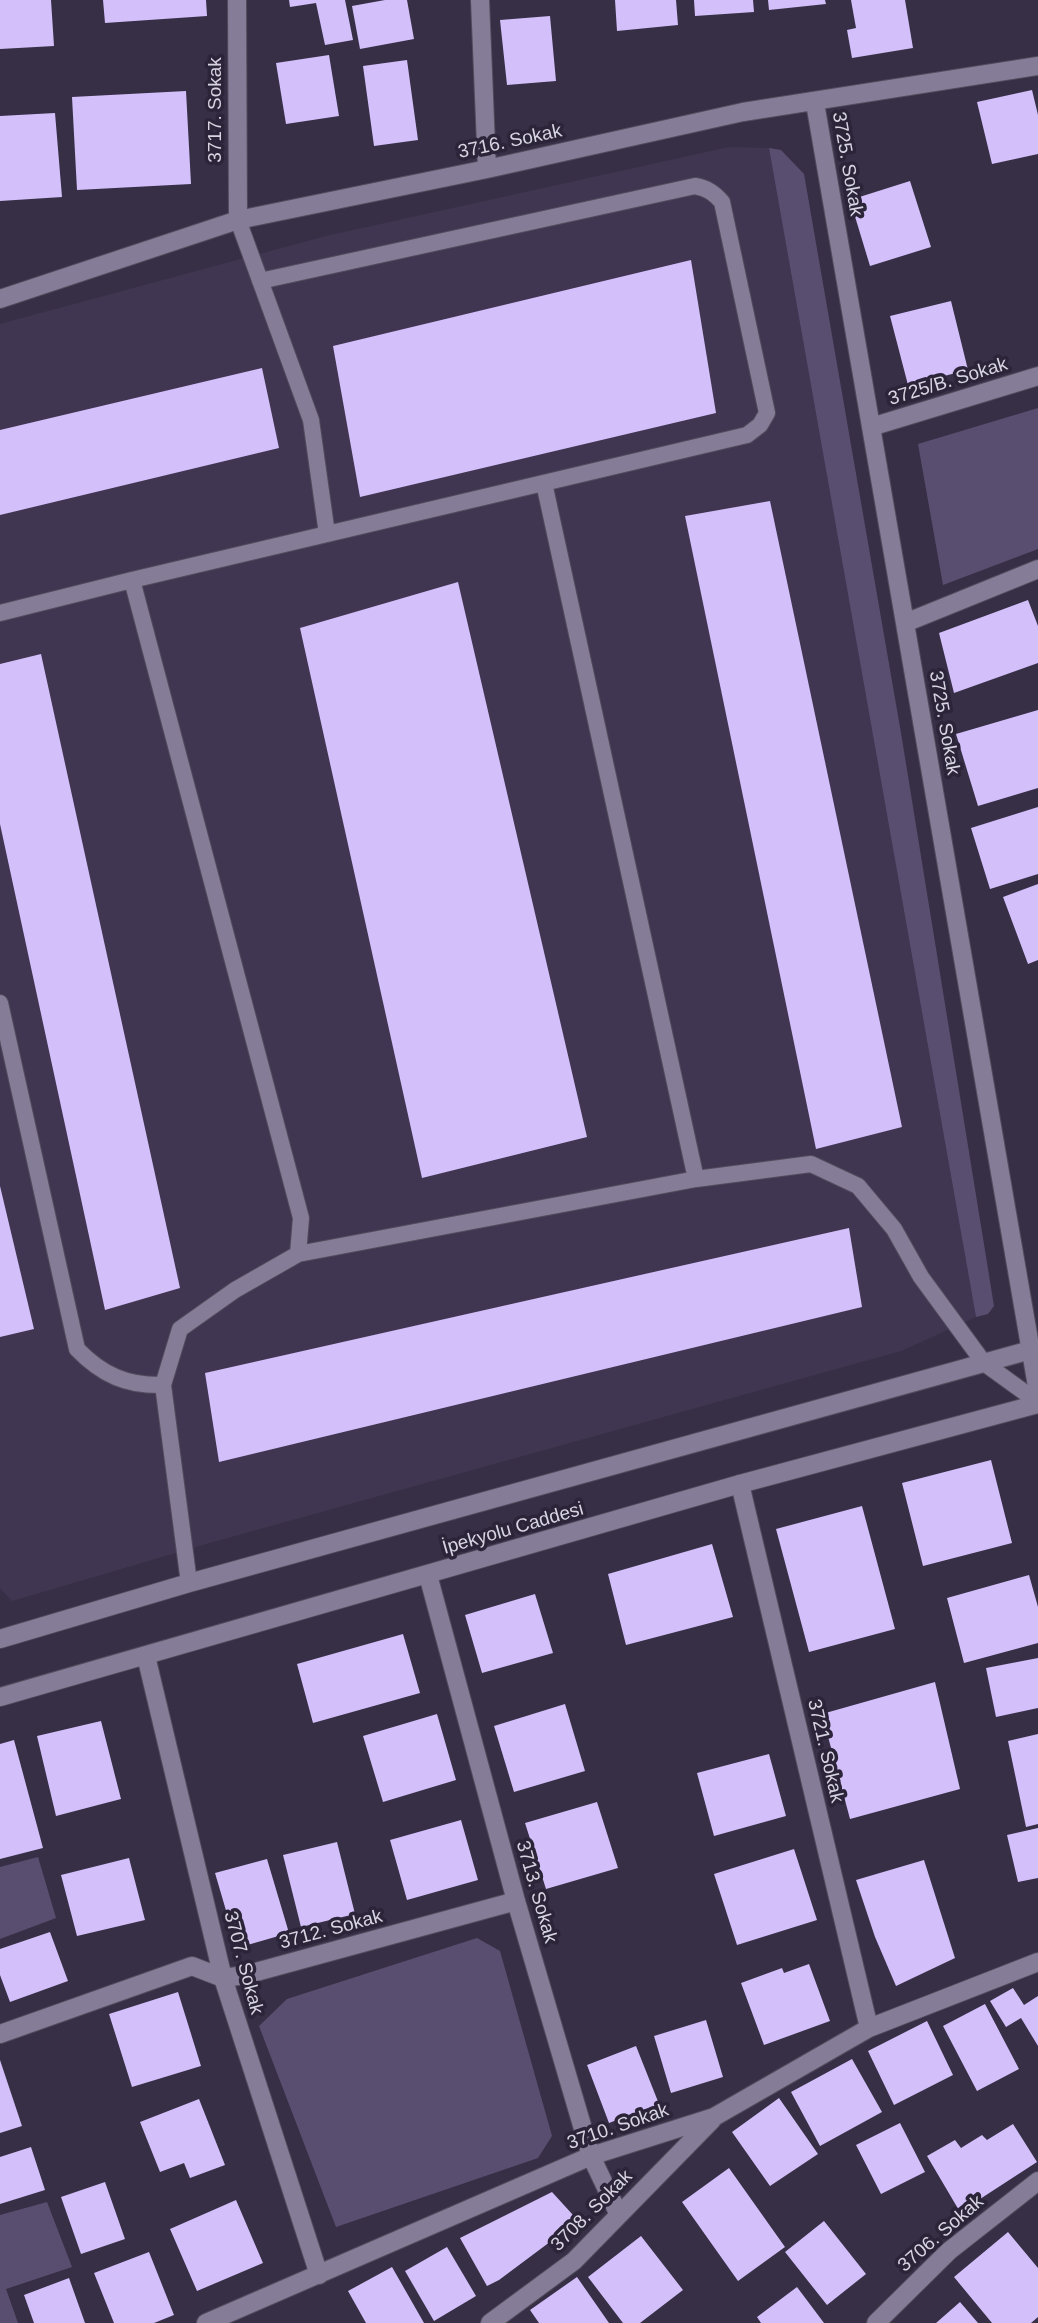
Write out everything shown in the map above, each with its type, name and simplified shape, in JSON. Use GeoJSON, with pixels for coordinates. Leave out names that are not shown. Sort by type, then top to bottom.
{"type":"FeatureCollection","features":[{"type":"Feature","properties":{"kind":"street","name":"3717. Sokak"},"geometry":{"type":"LineString","coordinates":[[237,0],[238,220]]}},
{"type":"Feature","properties":{"kind":"street"},"geometry":{"type":"LineString","coordinates":[[480,0],[487,169]]}},
{"type":"Feature","properties":{"kind":"street","name":"3716. Sokak"},"geometry":{"type":"LineString","coordinates":[[0,299],[238,220],[743,113],[1038,66]]}},
{"type":"Feature","properties":{"kind":"street","name":"3725. Sokak"},"geometry":{"type":"LineString","coordinates":[[815,103],[1035,1349],[1038,1392]]}},
{"type":"Feature","properties":{"kind":"street","name":"3725/B. Sokak"},"geometry":{"type":"LineString","coordinates":[[871,427],[1038,376]]}},
{"type":"Feature","properties":{"kind":"street"},"geometry":{"type":"LineString","coordinates":[[905,623],[1038,569]]}},
{"type":"Feature","properties":{"kind":"street"},"geometry":{"type":"LineString","coordinates":[[0,1639],[189,1583],[1035,1349]]}},
{"type":"Feature","properties":{"kind":"street","name":"İpekyolu Caddesi"},"geometry":{"type":"LineString","coordinates":[[0,1698],[740,1484],[1038,1403]]}},
{"type":"Feature","properties":{"kind":"street","name":"3721. Sokak"},"geometry":{"type":"LineString","coordinates":[[740,1484],[869,2028]]}},
{"type":"Feature","properties":{"kind":"street","name":"3713. Sokak"},"geometry":{"type":"LineString","coordinates":[[428,1575],[516,1901],[591,2156],[620,2215]]}},
{"type":"Feature","properties":{"kind":"street","name":"3707. Sokak"},"geometry":{"type":"LineString","coordinates":[[146,1656],[223,1978],[319,2275]]}},
{"type":"Feature","properties":{"kind":"street","name":"3712. Sokak"},"geometry":{"type":"LineString","coordinates":[[0,2034],[192,1966],[223,1978],[245,1975],[516,1901]]}},
{"type":"Feature","properties":{"kind":"street","name":"3710. Sokak"},"geometry":{"type":"LineString","coordinates":[[206,2323],[591,2156],[714,2118],[869,2028],[1038,1962]]}},
{"type":"Feature","properties":{"kind":"street","name":"3708. Sokak"},"geometry":{"type":"LineString","coordinates":[[490,2323],[574,2261],[714,2118]]}},
{"type":"Feature","properties":{"kind":"street","name":"3706. Sokak"},"geometry":{"type":"LineString","coordinates":[[876,2323],[949,2251],[1038,2181]]}},
{"type":"Feature","properties":{"kind":"lane"},"geometry":{"type":"LineString","coordinates":[[0,613],[747,435],[765,419],[767,413],[722,202],[711,191],[695,187],[260,281]]}},
{"type":"Feature","properties":{"kind":"lane"},"geometry":{"type":"LineString","coordinates":[[238,220],[311,420],[327,534]]}},
{"type":"Feature","properties":{"kind":"lane"},"geometry":{"type":"LineString","coordinates":[[544,483],[696,1179]]}},
{"type":"Feature","properties":{"kind":"lane"},"geometry":{"type":"LineString","coordinates":[[132,580],[301,1218],[298,1254]]}},
{"type":"Feature","properties":{"kind":"lane"},"geometry":{"type":"LineString","coordinates":[[0,1003],[77,1349],[109,1376],[127,1382],[163,1385]]}},
{"type":"Feature","properties":{"kind":"lane"},"geometry":{"type":"LineString","coordinates":[[189,1583],[163,1385],[180,1329],[235,1290],[298,1254],[696,1179],[811,1164],[858,1186],[894,1229],[921,1277],[984,1363],[1038,1403]]}},
{"type":"Feature","properties":{"kind":"shaded area"},"geometry":{"type":"Polygon","coordinates":[[[729,147],[769,148],[976,1317],[901,1351],[206,1544],[12,1601],[0,1588],[0,324],[326,236],[729,147]]]}},
{"type":"Feature","properties":{"kind":"shaded area"},"geometry":{"type":"Polygon","coordinates":[[[769,148],[781,150],[804,174],[901,733],[994,1306],[988,1314],[976,1317],[769,148]]]}},
{"type":"Feature","properties":{"kind":"shaded area"},"geometry":{"type":"Polygon","coordinates":[[[1038,408],[1038,549],[943,585],[918,444],[1038,408]]]}},
{"type":"Feature","properties":{"kind":"shaded area"},"geometry":{"type":"Polygon","coordinates":[[[38,1857],[56,1918],[0,1939],[0,1867],[38,1857]]]}},
{"type":"Feature","properties":{"kind":"shaded area"},"geometry":{"type":"Polygon","coordinates":[[[477,1938],[500,1951],[552,2136],[538,2158],[336,2227],[259,2026],[287,1999],[477,1938]]]}},
{"type":"Feature","properties":{"kind":"shaded area"},"geometry":{"type":"Polygon","coordinates":[[[47,2202],[72,2267],[6,2289],[18,2323],[0,2323],[0,2215],[47,2202]]]}},
{"type":"Feature","properties":{"kind":"building"},"geometry":{"type":"Polygon","coordinates":[[[0,0],[51,0],[54,46],[0,49],[0,0]]]}},
{"type":"Feature","properties":{"kind":"building"},"geometry":{"type":"Polygon","coordinates":[[[103,0],[206,0],[207,16],[105,23],[103,0]]]}},
{"type":"Feature","properties":{"kind":"building"},"geometry":{"type":"Polygon","coordinates":[[[289,0],[345,0],[353,40],[325,45],[316,3],[290,7],[289,0]]]}},
{"type":"Feature","properties":{"kind":"building"},"geometry":{"type":"Polygon","coordinates":[[[385,0],[407,0],[414,39],[360,49],[352,6],[385,0]]]}},
{"type":"Feature","properties":{"kind":"building"},"geometry":{"type":"Polygon","coordinates":[[[615,0],[676,0],[678,25],[617,31],[615,0]]]}},
{"type":"Feature","properties":{"kind":"building"},"geometry":{"type":"Polygon","coordinates":[[[694,0],[753,0],[754,12],[695,16],[694,0]]]}},
{"type":"Feature","properties":{"kind":"building"},"geometry":{"type":"Polygon","coordinates":[[[768,0],[825,0],[826,4],[769,10],[768,0]]]}},
{"type":"Feature","properties":{"kind":"building"},"geometry":{"type":"Polygon","coordinates":[[[851,0],[905,0],[913,48],[852,58],[847,30],[856,28],[851,0]]]}},
{"type":"Feature","properties":{"kind":"building"},"geometry":{"type":"Polygon","coordinates":[[[550,16],[556,81],[507,85],[500,20],[550,16]]]}},
{"type":"Feature","properties":{"kind":"building"},"geometry":{"type":"Polygon","coordinates":[[[329,55],[339,116],[286,124],[276,63],[329,55]]]}},
{"type":"Feature","properties":{"kind":"building"},"geometry":{"type":"Polygon","coordinates":[[[407,60],[418,140],[374,146],[363,66],[407,60]]]}},
{"type":"Feature","properties":{"kind":"building"},"geometry":{"type":"Polygon","coordinates":[[[1032,90],[1038,115],[1038,154],[992,164],[977,102],[1032,90]]]}},
{"type":"Feature","properties":{"kind":"building"},"geometry":{"type":"Polygon","coordinates":[[[186,91],[191,184],[77,190],[72,97],[186,91]]]}},
{"type":"Feature","properties":{"kind":"building"},"geometry":{"type":"Polygon","coordinates":[[[55,113],[62,197],[0,201],[0,116],[55,113]]]}},
{"type":"Feature","properties":{"kind":"building"},"geometry":{"type":"Polygon","coordinates":[[[910,181],[931,247],[870,266],[850,200],[910,181]]]}},
{"type":"Feature","properties":{"kind":"building"},"geometry":{"type":"Polygon","coordinates":[[[691,260],[716,413],[360,497],[333,346],[691,260]]]}},
{"type":"Feature","properties":{"kind":"building"},"geometry":{"type":"Polygon","coordinates":[[[951,301],[968,370],[908,385],[890,316],[951,301]]]}},
{"type":"Feature","properties":{"kind":"building"},"geometry":{"type":"Polygon","coordinates":[[[262,368],[279,448],[0,515],[0,430],[262,368]]]}},
{"type":"Feature","properties":{"kind":"building"},"geometry":{"type":"Polygon","coordinates":[[[770,501],[902,1127],[816,1149],[685,516],[770,501]]]}},
{"type":"Feature","properties":{"kind":"building"},"geometry":{"type":"Polygon","coordinates":[[[458,582],[587,1137],[422,1178],[300,628],[458,582]]]}},
{"type":"Feature","properties":{"kind":"building"},"geometry":{"type":"Polygon","coordinates":[[[1028,600],[1038,626],[1038,663],[954,693],[939,633],[1028,600]]]}},
{"type":"Feature","properties":{"kind":"building"},"geometry":{"type":"Polygon","coordinates":[[[41,654],[180,1288],[105,1310],[0,824],[0,664],[41,654]]]}},
{"type":"Feature","properties":{"kind":"building"},"geometry":{"type":"Polygon","coordinates":[[[1038,710],[1038,788],[978,806],[956,734],[1038,710]]]}},
{"type":"Feature","properties":{"kind":"building"},"geometry":{"type":"Polygon","coordinates":[[[1038,807],[1038,874],[990,889],[971,828],[1038,807]]]}},
{"type":"Feature","properties":{"kind":"building"},"geometry":{"type":"Polygon","coordinates":[[[1038,884],[1038,960],[1028,964],[1003,897],[1038,884]]]}},
{"type":"Feature","properties":{"kind":"building"},"geometry":{"type":"Polygon","coordinates":[[[0,1186],[34,1329],[0,1337],[0,1186]]]}},
{"type":"Feature","properties":{"kind":"building"},"geometry":{"type":"Polygon","coordinates":[[[849,1228],[862,1307],[219,1462],[205,1373],[849,1228]]]}},
{"type":"Feature","properties":{"kind":"building"},"geometry":{"type":"Polygon","coordinates":[[[991,1460],[1012,1543],[923,1566],[902,1483],[991,1460]]]}},
{"type":"Feature","properties":{"kind":"building"},"geometry":{"type":"Polygon","coordinates":[[[862,1506],[895,1629],[809,1652],[776,1529],[862,1506]]]}},
{"type":"Feature","properties":{"kind":"building"},"geometry":{"type":"Polygon","coordinates":[[[712,1544],[733,1617],[626,1645],[608,1574],[712,1544]]]}},
{"type":"Feature","properties":{"kind":"building"},"geometry":{"type":"Polygon","coordinates":[[[1029,1575],[1038,1607],[1038,1643],[964,1663],[947,1598],[1029,1575]]]}},
{"type":"Feature","properties":{"kind":"building"},"geometry":{"type":"Polygon","coordinates":[[[535,1594],[553,1653],[482,1673],[465,1615],[535,1594]]]}},
{"type":"Feature","properties":{"kind":"building"},"geometry":{"type":"Polygon","coordinates":[[[403,1634],[420,1693],[313,1723],[297,1664],[403,1634]]]}},
{"type":"Feature","properties":{"kind":"building"},"geometry":{"type":"Polygon","coordinates":[[[1038,1658],[1038,1708],[996,1717],[986,1668],[1038,1658]]]}},
{"type":"Feature","properties":{"kind":"building"},"geometry":{"type":"Polygon","coordinates":[[[935,1682],[960,1789],[850,1819],[822,1714],[935,1682]]]}},
{"type":"Feature","properties":{"kind":"building"},"geometry":{"type":"Polygon","coordinates":[[[565,1704],[585,1771],[514,1792],[494,1726],[565,1704]]]}},
{"type":"Feature","properties":{"kind":"building"},"geometry":{"type":"Polygon","coordinates":[[[437,1714],[456,1780],[383,1802],[363,1736],[437,1714]]]}},
{"type":"Feature","properties":{"kind":"building"},"geometry":{"type":"Polygon","coordinates":[[[101,1721],[121,1799],[56,1816],[37,1736],[101,1721]]]}},
{"type":"Feature","properties":{"kind":"building"},"geometry":{"type":"Polygon","coordinates":[[[1038,1734],[1038,1824],[1026,1827],[1008,1741],[1038,1734]]]}},
{"type":"Feature","properties":{"kind":"building"},"geometry":{"type":"Polygon","coordinates":[[[14,1740],[43,1848],[0,1859],[0,1744],[14,1740]]]}},
{"type":"Feature","properties":{"kind":"building"},"geometry":{"type":"Polygon","coordinates":[[[769,1754],[786,1816],[714,1836],[697,1773],[769,1754]]]}},
{"type":"Feature","properties":{"kind":"building"},"geometry":{"type":"Polygon","coordinates":[[[597,1802],[618,1868],[546,1889],[525,1823],[597,1802]]]}},
{"type":"Feature","properties":{"kind":"building"},"geometry":{"type":"Polygon","coordinates":[[[461,1820],[478,1880],[407,1900],[390,1840],[461,1820]]]}},
{"type":"Feature","properties":{"kind":"building"},"geometry":{"type":"Polygon","coordinates":[[[1038,1828],[1038,1878],[1018,1882],[1007,1835],[1038,1828]]]}},
{"type":"Feature","properties":{"kind":"building"},"geometry":{"type":"Polygon","coordinates":[[[337,1842],[355,1914],[301,1927],[283,1855],[337,1842]]]}},
{"type":"Feature","properties":{"kind":"building"},"geometry":{"type":"Polygon","coordinates":[[[794,1849],[817,1920],[737,1945],[714,1874],[794,1849]]]}},
{"type":"Feature","properties":{"kind":"building"},"geometry":{"type":"Polygon","coordinates":[[[129,1858],[145,1920],[77,1936],[61,1875],[129,1858]]]}},
{"type":"Feature","properties":{"kind":"building"},"geometry":{"type":"Polygon","coordinates":[[[267,1859],[289,1933],[237,1948],[215,1873],[267,1859]]]}},
{"type":"Feature","properties":{"kind":"building"},"geometry":{"type":"Polygon","coordinates":[[[924,1860],[955,1958],[896,1986],[875,1937],[856,1880],[924,1860]]]}},
{"type":"Feature","properties":{"kind":"building"},"geometry":{"type":"Polygon","coordinates":[[[50,1932],[68,1981],[10,2002],[0,1975],[0,1949],[50,1932]]]}},
{"type":"Feature","properties":{"kind":"building"},"geometry":{"type":"Polygon","coordinates":[[[809,1964],[830,2021],[764,2045],[741,1983],[782,1968],[784,1973],[809,1964]]]}},
{"type":"Feature","properties":{"kind":"building"},"geometry":{"type":"Polygon","coordinates":[[[1013,1988],[1024,2005],[1038,1996],[1038,2046],[1021,2018],[1006,2027],[990,2001],[1013,1988]]]}},
{"type":"Feature","properties":{"kind":"building"},"geometry":{"type":"Polygon","coordinates":[[[178,1992],[201,2066],[132,2087],[109,2014],[178,1992]]]}},
{"type":"Feature","properties":{"kind":"building"},"geometry":{"type":"Polygon","coordinates":[[[985,2004],[1019,2069],[977,2091],[943,2026],[985,2004]]]}},
{"type":"Feature","properties":{"kind":"building"},"geometry":{"type":"Polygon","coordinates":[[[706,2020],[723,2077],[671,2093],[654,2036],[706,2020]]]}},
{"type":"Feature","properties":{"kind":"building"},"geometry":{"type":"Polygon","coordinates":[[[927,2021],[953,2075],[894,2105],[868,2051],[927,2021]]]}},
{"type":"Feature","properties":{"kind":"building"},"geometry":{"type":"Polygon","coordinates":[[[636,2046],[659,2104],[609,2123],[587,2065],[636,2046]]]}},
{"type":"Feature","properties":{"kind":"building"},"geometry":{"type":"Polygon","coordinates":[[[852,2059],[882,2112],[820,2146],[791,2092],[852,2059]]]}},
{"type":"Feature","properties":{"kind":"building"},"geometry":{"type":"Polygon","coordinates":[[[0,2060],[22,2126],[0,2133],[0,2060]]]}},
{"type":"Feature","properties":{"kind":"building"},"geometry":{"type":"Polygon","coordinates":[[[779,2098],[818,2154],[770,2186],[732,2132],[779,2098]]]}},
{"type":"Feature","properties":{"kind":"building"},"geometry":{"type":"Polygon","coordinates":[[[199,2099],[225,2165],[190,2178],[184,2163],[160,2172],[140,2122],[199,2099]]]}},
{"type":"Feature","properties":{"kind":"building"},"geometry":{"type":"Polygon","coordinates":[[[900,2123],[925,2172],[881,2194],[856,2145],[900,2123]]]}},
{"type":"Feature","properties":{"kind":"building"},"geometry":{"type":"Polygon","coordinates":[[[1013,2124],[1037,2162],[960,2212],[927,2156],[955,2140],[961,2148],[982,2135],[987,2140],[1013,2124]]]}},
{"type":"Feature","properties":{"kind":"building"},"geometry":{"type":"Polygon","coordinates":[[[31,2147],[45,2190],[0,2204],[0,2157],[31,2147]]]}},
{"type":"Feature","properties":{"kind":"building"},"geometry":{"type":"Polygon","coordinates":[[[729,2168],[785,2247],[738,2281],[682,2202],[729,2168]]]}},
{"type":"Feature","properties":{"kind":"building"},"geometry":{"type":"Polygon","coordinates":[[[105,2182],[125,2239],[81,2254],[61,2197],[105,2182]]]}},
{"type":"Feature","properties":{"kind":"building"},"geometry":{"type":"Polygon","coordinates":[[[552,2192],[573,2215],[570,2227],[487,2286],[460,2238],[552,2192]]]}},
{"type":"Feature","properties":{"kind":"building"},"geometry":{"type":"Polygon","coordinates":[[[236,2200],[263,2263],[197,2291],[170,2229],[236,2200]]]}},
{"type":"Feature","properties":{"kind":"building"},"geometry":{"type":"Polygon","coordinates":[[[824,2221],[866,2274],[827,2305],[785,2252],[824,2221]]]}},
{"type":"Feature","properties":{"kind":"building"},"geometry":{"type":"Polygon","coordinates":[[[1008,2232],[1038,2268],[1038,2317],[1031,2323],[992,2323],[954,2277],[1008,2232]]]}},
{"type":"Feature","properties":{"kind":"building"},"geometry":{"type":"Polygon","coordinates":[[[641,2236],[683,2290],[640,2323],[623,2323],[588,2277],[641,2236]]]}},
{"type":"Feature","properties":{"kind":"building"},"geometry":{"type":"Polygon","coordinates":[[[447,2247],[476,2296],[434,2321],[405,2271],[447,2247]]]}},
{"type":"Feature","properties":{"kind":"building"},"geometry":{"type":"Polygon","coordinates":[[[149,2252],[174,2315],[154,2323],[114,2323],[94,2273],[149,2252]]]}},
{"type":"Feature","properties":{"kind":"building"},"geometry":{"type":"Polygon","coordinates":[[[392,2267],[424,2323],[366,2323],[348,2291],[392,2267]]]}},
{"type":"Feature","properties":{"kind":"building"},"geometry":{"type":"Polygon","coordinates":[[[577,2277],[609,2323],[539,2323],[530,2310],[577,2277]]]}},
{"type":"Feature","properties":{"kind":"building"},"geometry":{"type":"Polygon","coordinates":[[[69,2278],[85,2323],[34,2323],[24,2295],[69,2278]]]}},
{"type":"Feature","properties":{"kind":"building"},"geometry":{"type":"Polygon","coordinates":[[[797,2287],[824,2323],[761,2323],[757,2317],[797,2287]]]}},
{"type":"Feature","properties":{"kind":"building"},"geometry":{"type":"Polygon","coordinates":[[[960,2302],[978,2323],[936,2323],[960,2302]]]}}]}
